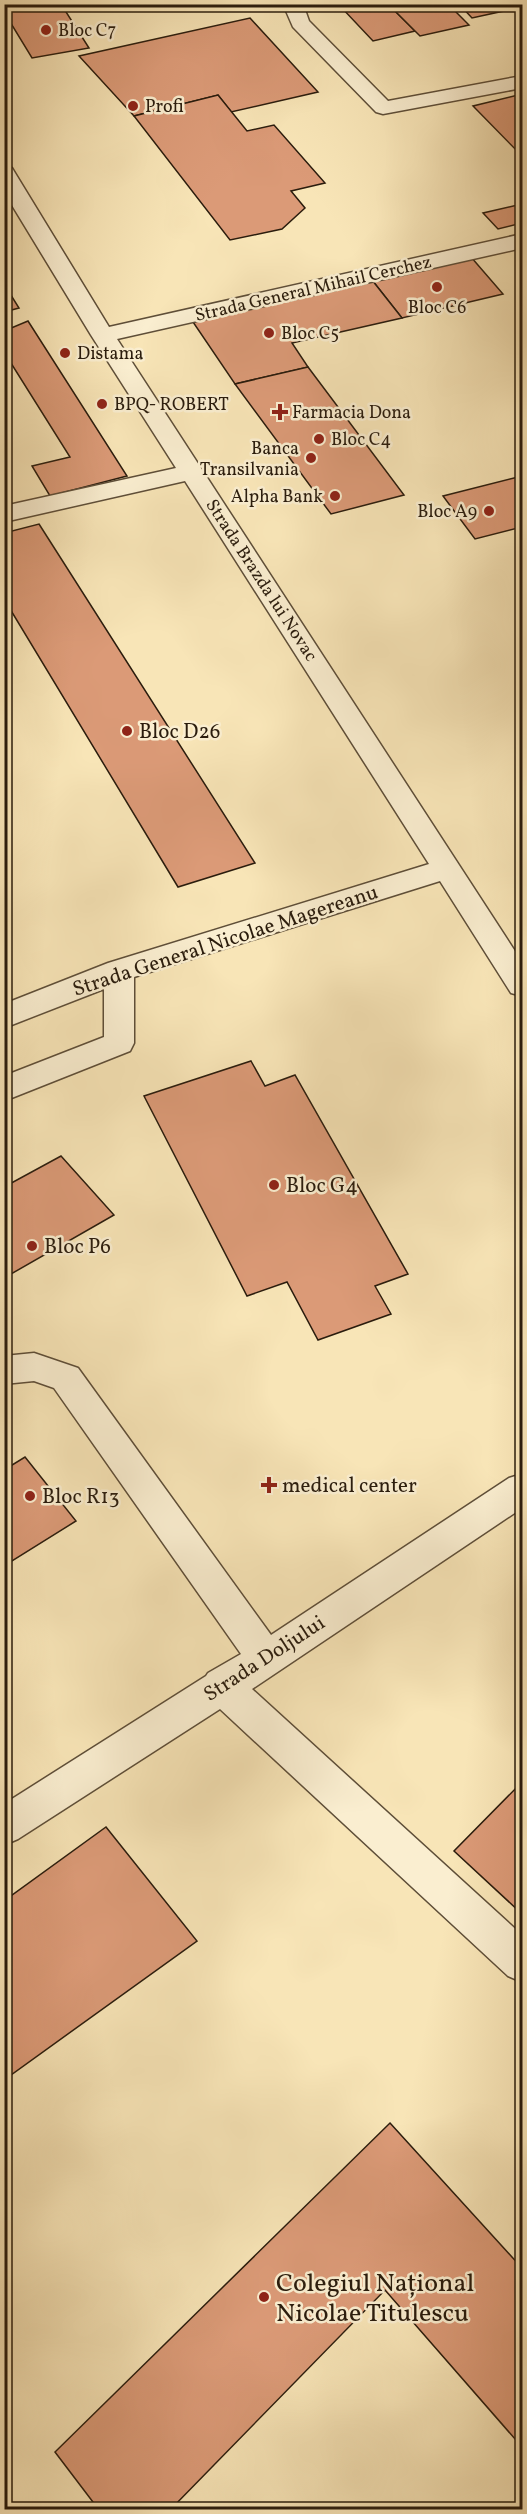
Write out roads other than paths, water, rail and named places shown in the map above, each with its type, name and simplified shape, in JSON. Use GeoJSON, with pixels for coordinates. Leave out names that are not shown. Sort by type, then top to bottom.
{"type":"FeatureCollection","features":[{"type":"Feature","properties":{"kind":"street"},"geometry":{"type":"LineString","coordinates":[[293,4],[300,24],[383,108],[522,82]]}},
{"type":"Feature","properties":{"kind":"street","name":"Strada Brazda lui Novac"},"geometry":{"type":"LineString","coordinates":[[4,173],[103,335],[522,985]]}},
{"type":"Feature","properties":{"kind":"street","name":"Strada General Mihail Cerchez"},"geometry":{"type":"LineString","coordinates":[[103,335],[522,241]]}},
{"type":"Feature","properties":{"kind":"street"},"geometry":{"type":"LineString","coordinates":[[4,514],[191,472]]}},
{"type":"Feature","properties":{"kind":"street","name":"Strada General Nicolae Magereanu"},"geometry":{"type":"LineString","coordinates":[[4,1017],[119,971],[448,868]]}},
{"type":"Feature","properties":{"kind":"street"},"geometry":{"type":"LineString","coordinates":[[4,1089],[119,1042],[119,971]]}},
{"type":"Feature","properties":{"kind":"street"},"geometry":{"type":"LineString","coordinates":[[4,1370],[34,1367],[66,1378],[266,1659]]}},
{"type":"Feature","properties":{"kind":"street","name":"Strada Doljului"},"geometry":{"type":"LineString","coordinates":[[4,1826],[221,1685],[266,1659],[522,1489]]}},
{"type":"Feature","properties":{"kind":"street"},"geometry":{"type":"LineString","coordinates":[[221,1685],[522,1962]]}},
{"type":"Feature","properties":{"kind":"place","name":"Bloc C7"},"geometry":{"type":"Point","coordinates":[46,30]}},
{"type":"Feature","properties":{"kind":"place","name":"Profi"},"geometry":{"type":"Point","coordinates":[133,106]}},
{"type":"Feature","properties":{"kind":"place","name":"Bloc C6"},"geometry":{"type":"Point","coordinates":[437,287]}},
{"type":"Feature","properties":{"kind":"place","name":"Bloc C5"},"geometry":{"type":"Point","coordinates":[269,333]}},
{"type":"Feature","properties":{"kind":"place","name":"Distama"},"geometry":{"type":"Point","coordinates":[65,353]}},
{"type":"Feature","properties":{"kind":"place","name":"BPQ- ROBERT"},"geometry":{"type":"Point","coordinates":[102,404]}},
{"type":"Feature","properties":{"kind":"place","name":"Farmacia Dona"},"geometry":{"type":"Point","coordinates":[280,412]}},
{"type":"Feature","properties":{"kind":"place","name":"Bloc C4"},"geometry":{"type":"Point","coordinates":[319,439]}},
{"type":"Feature","properties":{"kind":"place","name":"Banca Transilvania"},"geometry":{"type":"Point","coordinates":[311,458]}},
{"type":"Feature","properties":{"kind":"place","name":"Alpha Bank"},"geometry":{"type":"Point","coordinates":[335,496]}},
{"type":"Feature","properties":{"kind":"place","name":"Bloc A9"},"geometry":{"type":"Point","coordinates":[489,511]}},
{"type":"Feature","properties":{"kind":"place","name":"Bloc D26"},"geometry":{"type":"Point","coordinates":[127,731]}},
{"type":"Feature","properties":{"kind":"place","name":"Bloc G4"},"geometry":{"type":"Point","coordinates":[274,1185]}},
{"type":"Feature","properties":{"kind":"place","name":"Bloc P6"},"geometry":{"type":"Point","coordinates":[32,1246]}},
{"type":"Feature","properties":{"kind":"place","name":"medical center"},"geometry":{"type":"Point","coordinates":[269,1485]}},
{"type":"Feature","properties":{"kind":"place","name":"Bloc R13"},"geometry":{"type":"Point","coordinates":[30,1496]}},
{"type":"Feature","properties":{"kind":"place","name":"Colegiul Național Nicolae Titulescu"},"geometry":{"type":"Point","coordinates":[264,2297]}}]}
